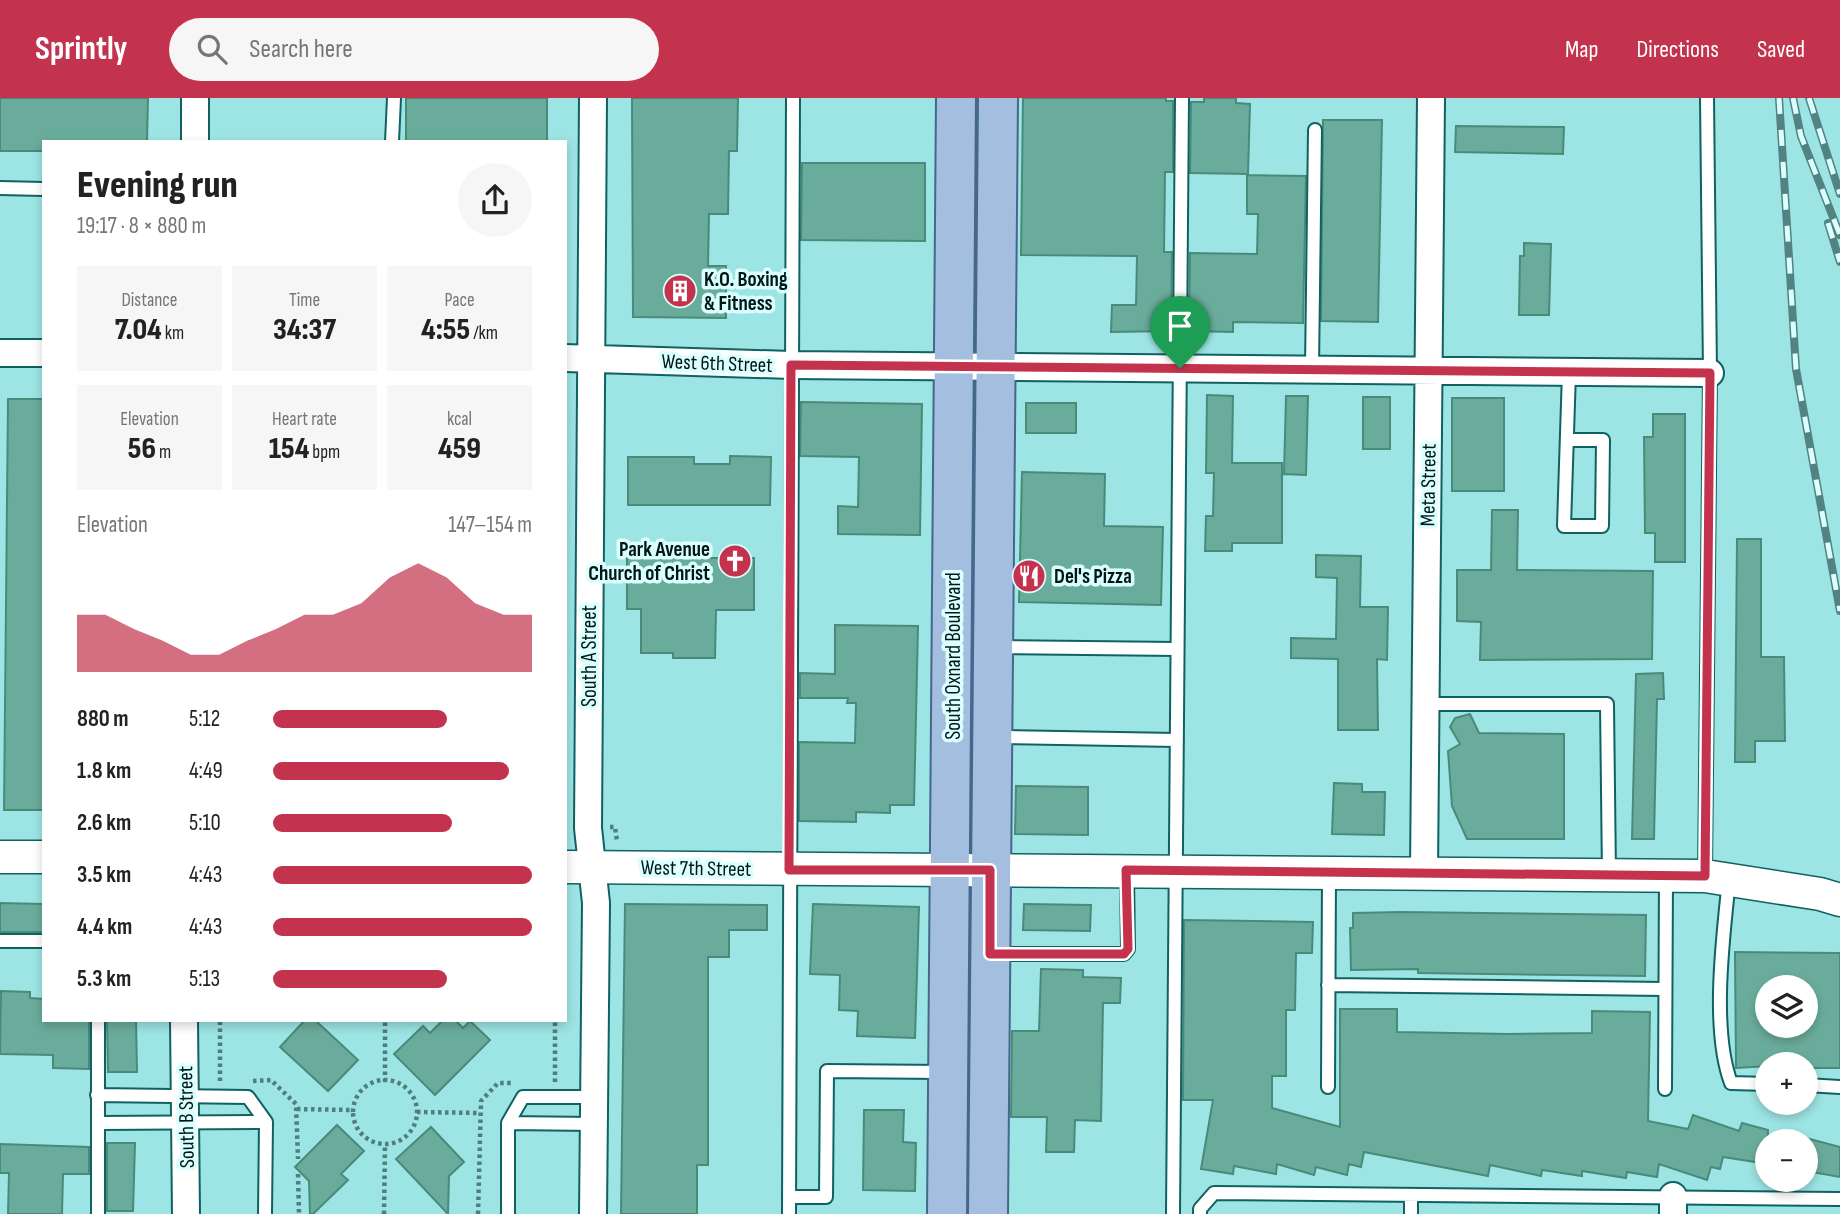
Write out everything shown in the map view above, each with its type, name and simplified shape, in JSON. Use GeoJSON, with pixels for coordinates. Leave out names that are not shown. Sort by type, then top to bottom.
{"type":"FeatureCollection","features":[{"type":"Feature","properties":{"kind":"main road","name":"South Oxnard Boulevard"},"geometry":{"type":"LineString","coordinates":[[947,1214],[953,870],[956,98]]}},
{"type":"Feature","properties":{"kind":"main road","name":"South Oxnard Boulevard"},"geometry":{"type":"LineString","coordinates":[[988,1214],[998,98]]}},
{"type":"Feature","properties":{"kind":"street"},"geometry":{"type":"LineString","coordinates":[[195,98],[195,140]]}},
{"type":"Feature","properties":{"kind":"street","name":"South A Street"},"geometry":{"type":"LineString","coordinates":[[593,98],[578,358],[588,828],[579,867],[596,903],[593,1214]]}},
{"type":"Feature","properties":{"kind":"street","name":"Meta Street"},"geometry":{"type":"LineString","coordinates":[[1424,872],[1431,98]]}},
{"type":"Feature","properties":{"kind":"street"},"geometry":{"type":"LineString","coordinates":[[0,353],[42,353]]}},
{"type":"Feature","properties":{"kind":"street","name":"West 6th Street"},"geometry":{"type":"LineString","coordinates":[[578,358],[791,365],[1710,373]]}},
{"type":"Feature","properties":{"kind":"street"},"geometry":{"type":"LineString","coordinates":[[0,857],[42,857]]}},
{"type":"Feature","properties":{"kind":"street","name":"West 7th Street"},"geometry":{"type":"LineString","coordinates":[[579,867],[1329,871],[1666,876],[1717,878],[1820,894],[1840,900]]}},
{"type":"Feature","properties":{"kind":"street","name":"South B Street"},"geometry":{"type":"LineString","coordinates":[[184,1022],[186,1214]]}},
{"type":"Feature","properties":{"kind":"lane"},"geometry":{"type":"LineString","coordinates":[[392,140],[394,98]]}},
{"type":"Feature","properties":{"kind":"lane"},"geometry":{"type":"LineString","coordinates":[[789,1214],[793,98]]}},
{"type":"Feature","properties":{"kind":"lane"},"geometry":{"type":"LineString","coordinates":[[1173,1214],[1182,98]]}},
{"type":"Feature","properties":{"kind":"lane"},"geometry":{"type":"LineString","coordinates":[[1707,98],[1717,878],[1723,1062],[1731,1083],[1755,1084]]}},
{"type":"Feature","properties":{"kind":"lane"},"geometry":{"type":"LineString","coordinates":[[1312,369],[1315,130]]}},
{"type":"Feature","properties":{"kind":"lane"},"geometry":{"type":"LineString","coordinates":[[0,188],[42,188]]}},
{"type":"Feature","properties":{"kind":"lane"},"geometry":{"type":"LineString","coordinates":[[1567,440],[1603,440],[1602,526],[1564,526],[1567,440],[1570,372]]}},
{"type":"Feature","properties":{"kind":"lane"},"geometry":{"type":"LineString","coordinates":[[993,647],[1177,649]]}},
{"type":"Feature","properties":{"kind":"lane"},"geometry":{"type":"LineString","coordinates":[[1426,704],[1608,704],[1609,875]]}},
{"type":"Feature","properties":{"kind":"lane"},"geometry":{"type":"LineString","coordinates":[[992,737],[1177,740]]}},
{"type":"Feature","properties":{"kind":"lane"},"geometry":{"type":"LineString","coordinates":[[990,954],[1124,954],[1128,949],[1126,870]]}},
{"type":"Feature","properties":{"kind":"lane"},"geometry":{"type":"LineString","coordinates":[[1328,1087],[1329,871]]}},
{"type":"Feature","properties":{"kind":"lane"},"geometry":{"type":"LineString","coordinates":[[1665,1089],[1666,876]]}},
{"type":"Feature","properties":{"kind":"lane"},"geometry":{"type":"LineString","coordinates":[[0,941],[42,941]]}},
{"type":"Feature","properties":{"kind":"lane"},"geometry":{"type":"LineString","coordinates":[[1328,985],[1665,989]]}},
{"type":"Feature","properties":{"kind":"lane"},"geometry":{"type":"LineString","coordinates":[[98,1022],[98,1214]]}},
{"type":"Feature","properties":{"kind":"lane"},"geometry":{"type":"LineString","coordinates":[[789,1197],[826,1197],[827,1071],[949,1072]]}},
{"type":"Feature","properties":{"kind":"lane"},"geometry":{"type":"LineString","coordinates":[[1818,1086],[1840,1087]]}},
{"type":"Feature","properties":{"kind":"lane"},"geometry":{"type":"LineString","coordinates":[[97,1095],[186,1094],[248,1097],[266,1122],[265,1214]]}},
{"type":"Feature","properties":{"kind":"lane"},"geometry":{"type":"LineString","coordinates":[[508,1214],[509,1123],[523,1097],[594,1097]]}},
{"type":"Feature","properties":{"kind":"lane"},"geometry":{"type":"LineString","coordinates":[[98,1123],[266,1122]]}},
{"type":"Feature","properties":{"kind":"lane"},"geometry":{"type":"LineString","coordinates":[[509,1123],[594,1124]]}},
{"type":"Feature","properties":{"kind":"lane"},"geometry":{"type":"LineString","coordinates":[[1200,1214],[1200,1209],[1214,1194],[1411,1195],[1673,1205],[1840,1199]]}},
{"type":"Feature","properties":{"kind":"lane"},"geometry":{"type":"LineString","coordinates":[[1411,1195],[1411,1214]]}},
{"type":"Feature","properties":{"kind":"path"},"geometry":{"type":"LineString","coordinates":[[385,1022],[385,1082]]}},
{"type":"Feature","properties":{"kind":"path"},"geometry":{"type":"LineString","coordinates":[[544,1082],[555,1082],[555,1022]]}},
{"type":"Feature","properties":{"kind":"path"},"geometry":{"type":"LineString","coordinates":[[385,1082],[400,1083],[416,1100],[417,1112],[416,1121],[395,1145],[385,1145],[375,1144],[353,1122],[352,1110],[353,1102],[370,1083],[385,1082]]}},
{"type":"Feature","properties":{"kind":"path"},"geometry":{"type":"LineString","coordinates":[[478,1214],[481,1101],[498,1083],[521,1083]]}},
{"type":"Feature","properties":{"kind":"path"},"geometry":{"type":"LineString","coordinates":[[297,1109],[352,1110]]}},
{"type":"Feature","properties":{"kind":"path"},"geometry":{"type":"LineString","coordinates":[[417,1112],[480,1114]]}},
{"type":"Feature","properties":{"kind":"path"},"geometry":{"type":"LineString","coordinates":[[384,1214],[385,1145]]}},
{"type":"Feature","properties":{"kind":"path"},"geometry":{"type":"LineString","coordinates":[[298,1174],[299,1214]]}},
{"type":"Feature","properties":{"kind":"building"},"geometry":{"type":"Polygon","coordinates":[[[0,98],[148,98],[147,140],[42,140],[42,151],[0,151],[0,98]]]}},
{"type":"Feature","properties":{"kind":"building"},"geometry":{"type":"Polygon","coordinates":[[[406,98],[547,98],[547,140],[406,140],[406,98]]]}},
{"type":"Feature","properties":{"kind":"building"},"geometry":{"type":"Polygon","coordinates":[[[632,98],[738,98],[737,151],[729,151],[728,214],[709,214],[708,266],[726,266],[726,318],[633,317],[632,98]]]}},
{"type":"Feature","properties":{"kind":"building"},"geometry":{"type":"Polygon","coordinates":[[[1023,98],[1166,98],[1166,101],[1173,101],[1173,172],[1165,172],[1164,252],[1172,252],[1171,331],[1111,332],[1112,305],[1136,305],[1137,256],[1021,255],[1023,98]]]}},
{"type":"Feature","properties":{"kind":"building"},"geometry":{"type":"Polygon","coordinates":[[[1204,98],[1236,98],[1236,103],[1250,104],[1248,174],[1190,173],[1191,102],[1204,102],[1204,98]]]}},
{"type":"Feature","properties":{"kind":"building"},"geometry":{"type":"Polygon","coordinates":[[[1323,120],[1382,120],[1378,322],[1321,321],[1323,120]]]}},
{"type":"Feature","properties":{"kind":"building"},"geometry":{"type":"Polygon","coordinates":[[[1456,126],[1564,127],[1563,154],[1455,152],[1456,126]]]}},
{"type":"Feature","properties":{"kind":"building"},"geometry":{"type":"Polygon","coordinates":[[[802,163],[925,163],[925,241],[801,240],[802,163]]]}},
{"type":"Feature","properties":{"kind":"building"},"geometry":{"type":"Polygon","coordinates":[[[1247,175],[1306,176],[1303,323],[1233,322],[1233,332],[1189,331],[1190,253],[1257,254],[1258,214],[1247,214],[1247,175]]]}},
{"type":"Feature","properties":{"kind":"building"},"geometry":{"type":"Polygon","coordinates":[[[1524,243],[1551,244],[1549,315],[1519,315],[1520,256],[1524,256],[1524,243]]]}},
{"type":"Feature","properties":{"kind":"building"},"geometry":{"type":"Polygon","coordinates":[[[1207,395],[1233,396],[1232,463],[1282,463],[1282,543],[1232,543],[1232,551],[1205,551],[1206,516],[1213,516],[1214,473],[1206,473],[1207,395]]]}},
{"type":"Feature","properties":{"kind":"building"},"geometry":{"type":"Polygon","coordinates":[[[1286,396],[1308,396],[1306,475],[1284,474],[1286,396]]]}},
{"type":"Feature","properties":{"kind":"building"},"geometry":{"type":"Polygon","coordinates":[[[1363,397],[1390,397],[1390,449],[1363,449],[1363,397]]]}},
{"type":"Feature","properties":{"kind":"building"},"geometry":{"type":"Polygon","coordinates":[[[1452,398],[1504,398],[1504,491],[1452,491],[1452,398]]]}},
{"type":"Feature","properties":{"kind":"building"},"geometry":{"type":"Polygon","coordinates":[[[8,399],[42,399],[42,810],[4,810],[8,399]]]}},
{"type":"Feature","properties":{"kind":"building"},"geometry":{"type":"Polygon","coordinates":[[[801,402],[922,404],[920,535],[838,534],[838,506],[858,507],[859,457],[800,456],[801,402]]]}},
{"type":"Feature","properties":{"kind":"building"},"geometry":{"type":"Polygon","coordinates":[[[1026,403],[1076,403],[1076,433],[1026,433],[1026,403]]]}},
{"type":"Feature","properties":{"kind":"building"},"geometry":{"type":"Polygon","coordinates":[[[1653,414],[1685,414],[1685,562],[1655,562],[1655,533],[1645,533],[1644,437],[1653,437],[1653,414]]]}},
{"type":"Feature","properties":{"kind":"building"},"geometry":{"type":"Polygon","coordinates":[[[730,456],[771,457],[770,505],[628,505],[628,457],[694,457],[694,464],[730,464],[730,456]]]}},
{"type":"Feature","properties":{"kind":"building"},"geometry":{"type":"Polygon","coordinates":[[[1022,472],[1105,474],[1104,526],[1163,527],[1161,605],[1019,602],[1022,472]]]}},
{"type":"Feature","properties":{"kind":"building"},"geometry":{"type":"Polygon","coordinates":[[[1492,510],[1518,510],[1517,570],[1653,571],[1652,659],[1480,660],[1481,622],[1457,621],[1457,570],[1491,570],[1492,510]]]}},
{"type":"Feature","properties":{"kind":"building"},"geometry":{"type":"Polygon","coordinates":[[[1737,539],[1761,539],[1761,657],[1784,657],[1785,741],[1755,741],[1755,762],[1735,762],[1737,539]]]}},
{"type":"Feature","properties":{"kind":"building"},"geometry":{"type":"Polygon","coordinates":[[[1316,555],[1361,556],[1360,607],[1388,607],[1387,660],[1377,659],[1378,730],[1338,730],[1338,659],[1291,658],[1291,638],[1336,639],[1337,578],[1316,577],[1316,555]]]}},
{"type":"Feature","properties":{"kind":"building"},"geometry":{"type":"Polygon","coordinates":[[[627,558],[754,558],[754,610],[716,610],[715,658],[673,658],[673,653],[641,653],[641,609],[627,609],[627,558]]]}},
{"type":"Feature","properties":{"kind":"building"},"geometry":{"type":"Polygon","coordinates":[[[835,625],[918,626],[914,805],[890,805],[890,813],[856,812],[856,822],[799,821],[799,742],[855,743],[856,703],[847,703],[848,698],[800,698],[800,673],[835,674],[835,625]]]}},
{"type":"Feature","properties":{"kind":"building"},"geometry":{"type":"Polygon","coordinates":[[[1663,673],[1664,699],[1657,699],[1654,839],[1632,839],[1636,674],[1663,673]]]}},
{"type":"Feature","properties":{"kind":"building"},"geometry":{"type":"Polygon","coordinates":[[[1470,714],[1479,733],[1564,734],[1564,839],[1467,839],[1452,806],[1448,751],[1460,744],[1450,727],[1455,718],[1470,714]]]}},
{"type":"Feature","properties":{"kind":"building"},"geometry":{"type":"Polygon","coordinates":[[[1334,783],[1362,784],[1362,792],[1385,792],[1384,835],[1332,834],[1334,783]]]}},
{"type":"Feature","properties":{"kind":"building"},"geometry":{"type":"Polygon","coordinates":[[[1016,786],[1088,787],[1088,835],[1015,834],[1016,786]]]}},
{"type":"Feature","properties":{"kind":"building"},"geometry":{"type":"Polygon","coordinates":[[[0,903],[42,904],[42,932],[0,932],[0,903]]]}},
{"type":"Feature","properties":{"kind":"building"},"geometry":{"type":"Polygon","coordinates":[[[625,904],[767,905],[767,930],[729,930],[729,957],[708,957],[708,1165],[697,1165],[697,1214],[621,1214],[625,904]]]}},
{"type":"Feature","properties":{"kind":"building"},"geometry":{"type":"Polygon","coordinates":[[[813,904],[919,907],[915,1038],[857,1036],[858,1011],[839,1010],[840,975],[810,974],[813,904]]]}},
{"type":"Feature","properties":{"kind":"building"},"geometry":{"type":"Polygon","coordinates":[[[1024,904],[1091,905],[1090,931],[1023,930],[1024,904]]]}},
{"type":"Feature","properties":{"kind":"building"},"geometry":{"type":"Polygon","coordinates":[[[1353,913],[1646,915],[1645,976],[1418,973],[1418,969],[1351,970],[1350,928],[1353,928],[1353,913]]]}},
{"type":"Feature","properties":{"kind":"building"},"geometry":{"type":"Polygon","coordinates":[[[1184,920],[1313,922],[1312,953],[1296,953],[1295,1010],[1286,1010],[1286,1076],[1272,1076],[1272,1108],[1340,1127],[1340,1009],[1397,1009],[1397,1032],[1509,1034],[1592,1033],[1592,1011],[1650,1012],[1648,1121],[1688,1129],[1693,1115],[1739,1131],[1742,1123],[1764,1129],[1755,1129],[1755,1162],[1723,1157],[1720,1169],[1711,1167],[1707,1180],[1659,1164],[1657,1177],[1627,1172],[1626,1178],[1582,1171],[1582,1176],[1542,1170],[1541,1176],[1490,1165],[1488,1176],[1364,1152],[1361,1167],[1349,1164],[1347,1175],[1316,1167],[1314,1175],[1277,1164],[1276,1174],[1234,1166],[1233,1174],[1201,1169],[1213,1100],[1183,1100],[1184,920]]]}},
{"type":"Feature","properties":{"kind":"building"},"geometry":{"type":"Polygon","coordinates":[[[1735,952],[1840,953],[1840,1068],[1818,1068],[1818,1052],[1755,1052],[1755,1067],[1736,1068],[1735,952]]]}},
{"type":"Feature","properties":{"kind":"building"},"geometry":{"type":"Polygon","coordinates":[[[1041,969],[1083,970],[1083,977],[1121,978],[1120,1003],[1103,1003],[1101,1121],[1075,1120],[1074,1152],[1046,1152],[1047,1117],[1011,1117],[1012,1031],[1039,1031],[1041,969]]]}},
{"type":"Feature","properties":{"kind":"building"},"geometry":{"type":"Polygon","coordinates":[[[1,991],[30,992],[30,998],[42,999],[42,1022],[89,1022],[89,1069],[53,1068],[53,1055],[0,1054],[1,991]]]}},
{"type":"Feature","properties":{"kind":"building"},"geometry":{"type":"Polygon","coordinates":[[[107,1022],[136,1022],[137,1072],[108,1072],[107,1022]]]}},
{"type":"Feature","properties":{"kind":"building"},"geometry":{"type":"Polygon","coordinates":[[[303,1022],[317,1022],[358,1060],[328,1091],[280,1047],[303,1022]]]}},
{"type":"Feature","properties":{"kind":"building"},"geometry":{"type":"Polygon","coordinates":[[[441,1022],[457,1022],[463,1028],[471,1022],[490,1040],[435,1095],[394,1054],[423,1026],[430,1033],[441,1022]]]}},
{"type":"Feature","properties":{"kind":"building"},"geometry":{"type":"Polygon","coordinates":[[[864,1110],[904,1110],[903,1142],[916,1143],[915,1191],[863,1190],[864,1110]]]}},
{"type":"Feature","properties":{"kind":"building"},"geometry":{"type":"Polygon","coordinates":[[[337,1125],[364,1151],[341,1174],[348,1180],[310,1214],[309,1181],[295,1167],[337,1125]]]}},
{"type":"Feature","properties":{"kind":"building"},"geometry":{"type":"Polygon","coordinates":[[[431,1127],[464,1162],[449,1176],[448,1214],[396,1159],[431,1127]]]}},
{"type":"Feature","properties":{"kind":"building"},"geometry":{"type":"Polygon","coordinates":[[[1818,1141],[1840,1147],[1840,1177],[1818,1173],[1818,1141]]]}},
{"type":"Feature","properties":{"kind":"building"},"geometry":{"type":"Polygon","coordinates":[[[107,1143],[135,1143],[133,1211],[107,1211],[107,1143]]]}},
{"type":"Feature","properties":{"kind":"building"},"geometry":{"type":"Polygon","coordinates":[[[0,1144],[89,1147],[89,1174],[63,1174],[62,1214],[8,1214],[9,1173],[0,1173],[0,1144]]]}},
{"type":"Feature","properties":{"kind":"railway"},"geometry":{"type":"LineString","coordinates":[[1779,98],[1796,369],[1840,611]]}},
{"type":"Feature","properties":{"kind":"railway"},"geometry":{"type":"LineString","coordinates":[[1793,98],[1801,136],[1840,235]]}},
{"type":"Feature","properties":{"kind":"railway"},"geometry":{"type":"LineString","coordinates":[[1809,98],[1840,194]]}},
{"type":"Feature","properties":{"kind":"railway"},"geometry":{"type":"LineString","coordinates":[[1828,223],[1840,262]]}},
{"type":"Feature","properties":{"kind":"place","name":"K.O. Boxing & Fitness"},"geometry":{"type":"Point","coordinates":[680,291]}},
{"type":"Feature","properties":{"kind":"place","name":"Park Avenue Church of Christ"},"geometry":{"type":"Point","coordinates":[735,561]}},
{"type":"Feature","properties":{"kind":"place","name":"Del's Pizza"},"geometry":{"type":"Point","coordinates":[1029,576]}},
{"type":"Feature","properties":{"kind":"route"},"geometry":{"type":"LineString","coordinates":[[791,365],[1180,368],[1710,373],[1705,876],[1126,870],[1128,949],[1124,954],[990,954],[990,870],[789,870],[791,365]]}}]}
